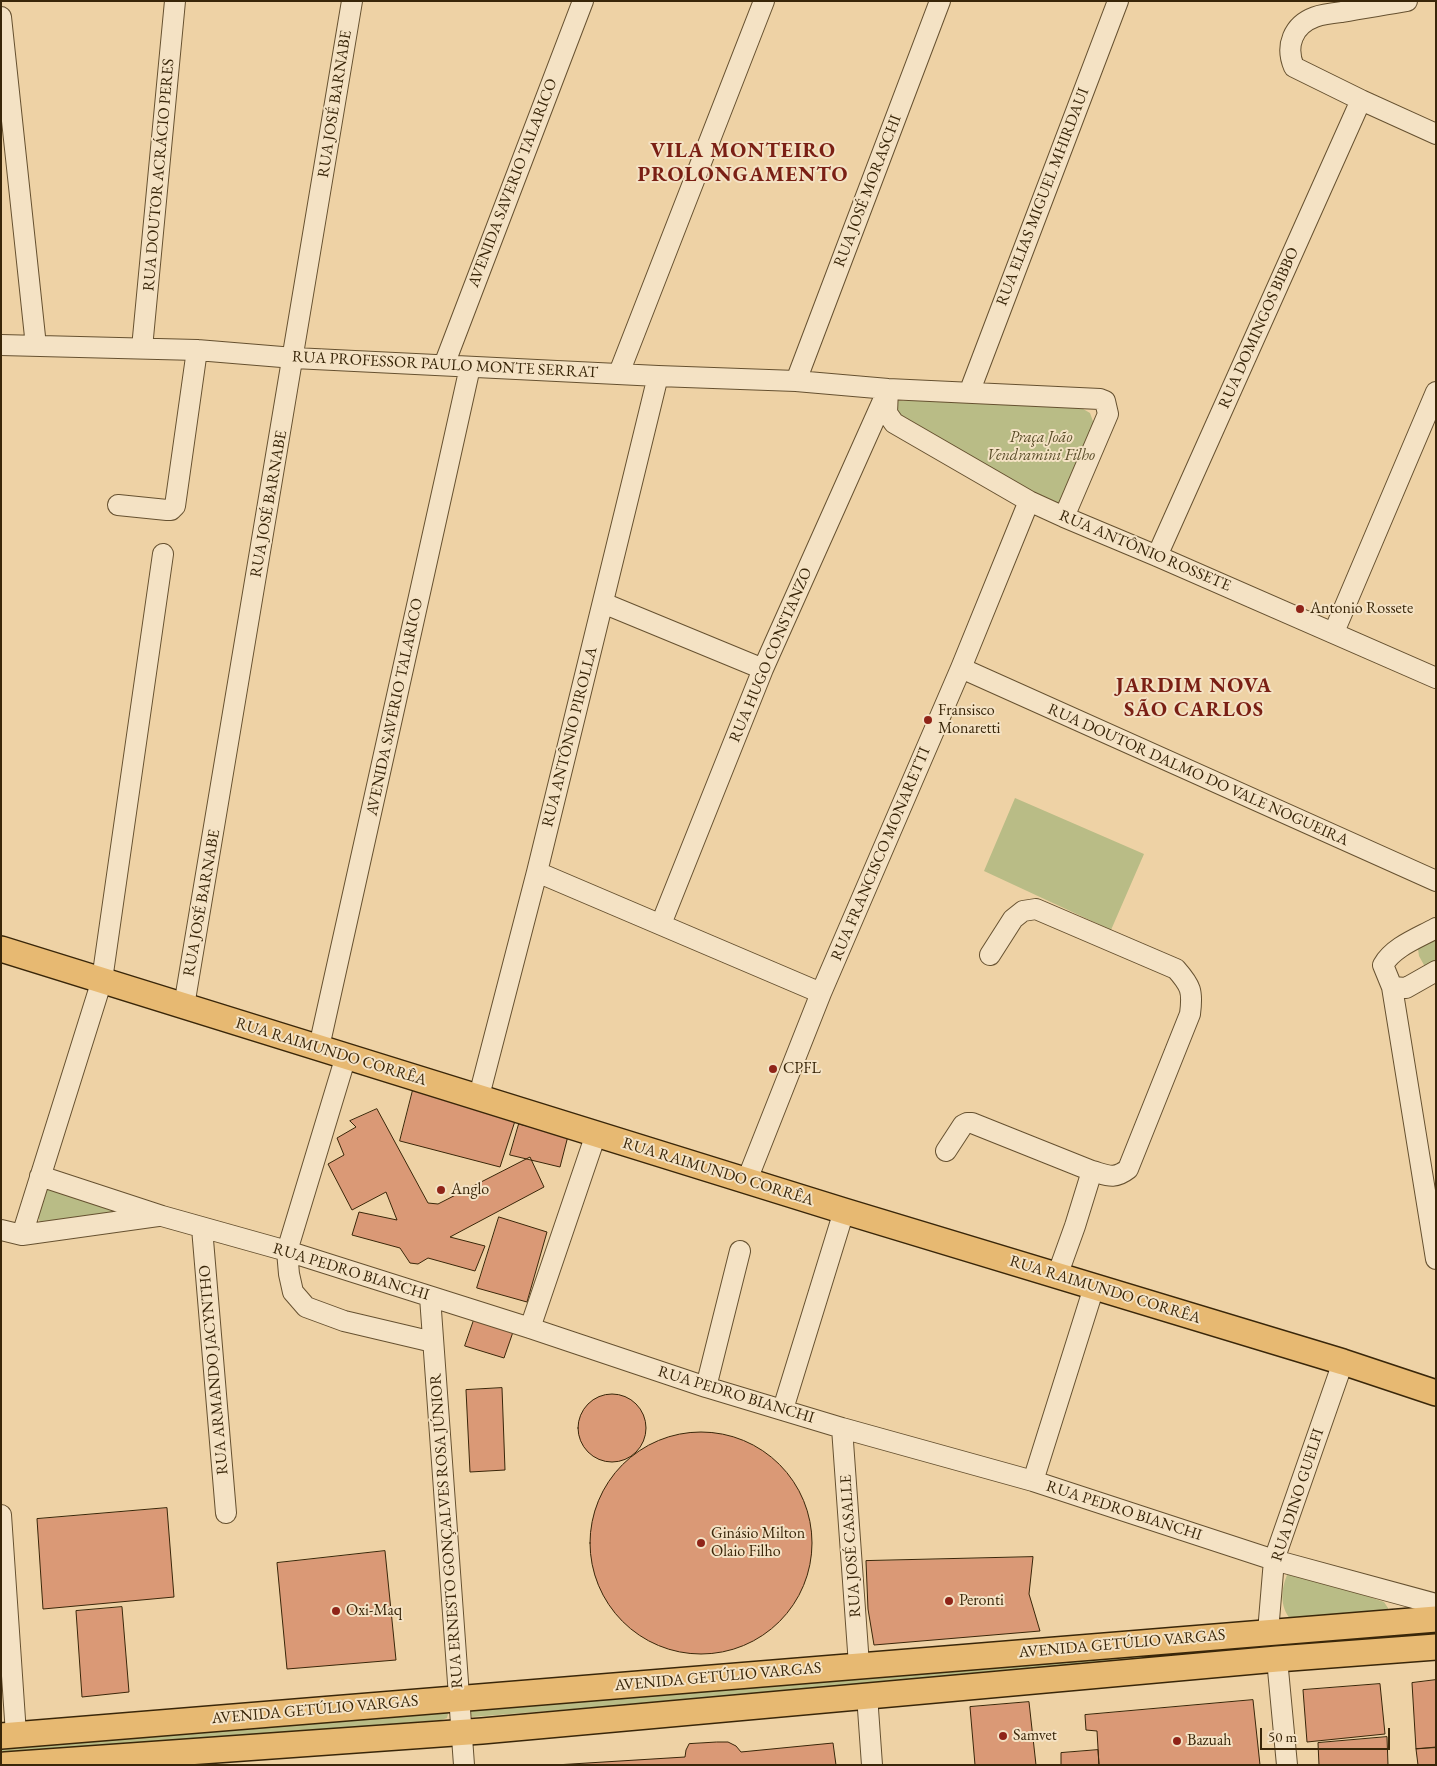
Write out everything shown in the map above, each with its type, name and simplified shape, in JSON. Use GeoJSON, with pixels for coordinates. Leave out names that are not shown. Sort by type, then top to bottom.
{"type":"FeatureCollection","features":[{"type":"Feature","properties":{"kind":"main road","name":"RUA RAIMUNDO CORRÊA"},"geometry":{"type":"LineString","coordinates":[[1,949],[844,1211],[1343,1362],[1436,1393]]}},
{"type":"Feature","properties":{"kind":"main road","name":"AVENIDA GETÚLIO VARGAS"},"geometry":{"type":"LineString","coordinates":[[9,1735],[1436,1618]]}},
{"type":"Feature","properties":{"kind":"main road","name":"AVENIDA GETÚLIO VARGAS"},"geometry":{"type":"LineString","coordinates":[[17,1764],[462,1732],[1277,1658],[1436,1647]]}},
{"type":"Feature","properties":{"kind":"street","name":"RUA DOUTOR ACRÁCIO PERES"},"geometry":{"type":"LineString","coordinates":[[142,348],[174,1]]}},
{"type":"Feature","properties":{"kind":"street","name":"RUA JOSÉ BARNABE"},"geometry":{"type":"LineString","coordinates":[[184,1006],[294,358],[352,1]]}},
{"type":"Feature","properties":{"kind":"street","name":"AVENIDA SAVERIO TALARICO"},"geometry":{"type":"LineString","coordinates":[[444,365],[583,1]]}},
{"type":"Feature","properties":{"kind":"street"},"geometry":{"type":"LineString","coordinates":[[619,373],[764,1]]}},
{"type":"Feature","properties":{"kind":"street","name":"RUA JOSÉ MORASCHI"},"geometry":{"type":"LineString","coordinates":[[796,381],[940,1]]}},
{"type":"Feature","properties":{"kind":"street","name":"RUA ELIAS MIGUEL MHIRDAUI"},"geometry":{"type":"LineString","coordinates":[[969,393],[1118,1]]}},
{"type":"Feature","properties":{"kind":"street"},"geometry":{"type":"LineString","coordinates":[[1406,1],[1316,16],[1302,25],[1294,35],[1289,51],[1294,67],[1361,100],[1433,131]]}},
{"type":"Feature","properties":{"kind":"street"},"geometry":{"type":"LineString","coordinates":[[1,16],[36,346]]}},
{"type":"Feature","properties":{"kind":"street","name":"RUA DOMINGOS BIBBO"},"geometry":{"type":"LineString","coordinates":[[1157,556],[1361,100]]}},
{"type":"Feature","properties":{"kind":"street","name":"RUA PROFESSOR PAULO MONTE SERRAT"},"geometry":{"type":"LineString","coordinates":[[1,345],[198,350],[294,358],[796,381],[888,389]]}},
{"type":"Feature","properties":{"kind":"street"},"geometry":{"type":"LineString","coordinates":[[118,505],[167,510],[174,506],[198,350]]}},
{"type":"Feature","properties":{"kind":"street","name":"AVENIDA SAVERIO TALARICO"},"geometry":{"type":"LineString","coordinates":[[319,1047],[470,367]]}},
{"type":"Feature","properties":{"kind":"street","name":"RUA ANTÔNIO PIROLLA"},"geometry":{"type":"LineString","coordinates":[[479,1096],[538,872],[658,376]]}},
{"type":"Feature","properties":{"kind":"street"},"geometry":{"type":"LineString","coordinates":[[888,389],[1100,399],[1105,401],[1108,414],[1064,517]]}},
{"type":"Feature","properties":{"kind":"street","name":"RUA ANTÔNIO ROSSETE"},"geometry":{"type":"LineString","coordinates":[[888,389],[887,413],[894,423],[1029,501],[1334,632],[1436,678]]}},
{"type":"Feature","properties":{"kind":"street","name":"RUA HUGO CONSTANZO"},"geometry":{"type":"LineString","coordinates":[[661,924],[763,669],[888,389]]}},
{"type":"Feature","properties":{"kind":"street"},"geometry":{"type":"LineString","coordinates":[[1334,632],[1436,392]]}},
{"type":"Feature","properties":{"kind":"street","name":"RUA FRANCISCO MONARETTI"},"geometry":{"type":"LineString","coordinates":[[747,1180],[821,994],[961,668],[1029,501]]}},
{"type":"Feature","properties":{"kind":"street"},"geometry":{"type":"LineString","coordinates":[[22,1235],[102,980],[163,554]]}},
{"type":"Feature","properties":{"kind":"street"},"geometry":{"type":"LineString","coordinates":[[603,603],[763,669]]}},
{"type":"Feature","properties":{"kind":"street","name":"RUA DOUTOR DALMO DO VALE NOGUEIRA"},"geometry":{"type":"LineString","coordinates":[[961,668],[1436,881]]}},
{"type":"Feature","properties":{"kind":"street"},"geometry":{"type":"LineString","coordinates":[[538,872],[821,994]]}},
{"type":"Feature","properties":{"kind":"street"},"geometry":{"type":"LineString","coordinates":[[946,1150],[963,1125],[972,1123],[1092,1171],[1111,1176],[1120,1175],[1128,1169],[1190,1014],[1192,997],[1187,981],[1176,969],[1036,909],[1023,911],[1013,919],[990,955]]}},
{"type":"Feature","properties":{"kind":"street"},"geometry":{"type":"LineString","coordinates":[[1436,928],[1387,958],[1383,966],[1392,988],[1436,1259]]}},
{"type":"Feature","properties":{"kind":"street"},"geometry":{"type":"LineString","coordinates":[[1392,988],[1406,988],[1436,971]]}},
{"type":"Feature","properties":{"kind":"street"},"geometry":{"type":"LineString","coordinates":[[346,1056],[287,1251],[293,1292],[306,1307],[344,1321],[433,1342]]}},
{"type":"Feature","properties":{"kind":"street"},"geometry":{"type":"LineString","coordinates":[[530,1328],[596,1134]]}},
{"type":"Feature","properties":{"kind":"street"},"geometry":{"type":"LineString","coordinates":[[1057,1276],[1092,1171]]}},
{"type":"Feature","properties":{"kind":"street","name":"RUA PEDRO BIANCHI"},"geometry":{"type":"LineString","coordinates":[[40,1176],[162,1216],[287,1251],[530,1328],[706,1387],[842,1428],[1033,1481],[1274,1560],[1436,1604]]}},
{"type":"Feature","properties":{"kind":"street"},"geometry":{"type":"LineString","coordinates":[[783,1409],[844,1211]]}},
{"type":"Feature","properties":{"kind":"street"},"geometry":{"type":"LineString","coordinates":[[1,1230],[22,1235],[162,1216]]}},
{"type":"Feature","properties":{"kind":"street","name":"RUA ARMANDO JACYNTHO"},"geometry":{"type":"LineString","coordinates":[[202,1228],[226,1513]]}},
{"type":"Feature","properties":{"kind":"street"},"geometry":{"type":"LineString","coordinates":[[706,1387],[740,1251]]}},
{"type":"Feature","properties":{"kind":"street"},"geometry":{"type":"LineString","coordinates":[[1033,1481],[1094,1287]]}},
{"type":"Feature","properties":{"kind":"street","name":"RUA ERNESTO GONÇALVES ROSA JÚNIOR"},"geometry":{"type":"LineString","coordinates":[[430,1297],[464,1765]]}},
{"type":"Feature","properties":{"kind":"street","name":"RUA DINO GUELFI"},"geometry":{"type":"LineString","coordinates":[[1268,1632],[1274,1560],[1343,1362]]}},
{"type":"Feature","properties":{"kind":"street","name":"RUA JOSÉ CASALLE"},"geometry":{"type":"LineString","coordinates":[[842,1428],[859,1665]]}},
{"type":"Feature","properties":{"kind":"street"},"geometry":{"type":"LineString","coordinates":[[1,1515],[9,1735]]}},
{"type":"Feature","properties":{"kind":"street"},"geometry":{"type":"LineString","coordinates":[[1277,1658],[1287,1765]]}},
{"type":"Feature","properties":{"kind":"street"},"geometry":{"type":"LineString","coordinates":[[867,1695],[872,1765]]}},
{"type":"Feature","properties":{"kind":"green space","name":"Praça João Vendramini Filho"},"geometry":{"type":"Polygon","coordinates":[[[950,400],[1078,406],[1090,413],[1095,427],[1063,502],[1052,502],[1043,499],[898,413],[895,407],[898,401],[950,400]]]}},
{"type":"Feature","properties":{"kind":"green space"},"geometry":{"type":"Polygon","coordinates":[[[1015,798],[1144,854],[1111,930],[984,871],[1015,798]]]}},
{"type":"Feature","properties":{"kind":"green space"},"geometry":{"type":"Polygon","coordinates":[[[1436,938],[1436,963],[1429,966],[1424,965],[1419,956],[1418,949],[1436,938]]]}},
{"type":"Feature","properties":{"kind":"green space"},"geometry":{"type":"Polygon","coordinates":[[[47,1188],[113,1210],[114,1212],[40,1222],[37,1215],[47,1188]]]}},
{"type":"Feature","properties":{"kind":"green space"},"geometry":{"type":"Polygon","coordinates":[[[1298,1572],[1384,1602],[1388,1612],[1291,1620],[1284,1609],[1282,1597],[1288,1573],[1298,1572]]]}},
{"type":"Feature","properties":{"kind":"green space"},"geometry":{"type":"Polygon","coordinates":[[[1436,1629],[1436,1641],[472,1717],[468,1713],[469,1709],[1436,1629]]]}},
{"type":"Feature","properties":{"kind":"green space"},"geometry":{"type":"Polygon","coordinates":[[[446,1711],[448,1714],[447,1718],[441,1720],[1,1756],[1,1745],[446,1711]]]}},
{"type":"Feature","properties":{"kind":"building"},"geometry":{"type":"Polygon","coordinates":[[[413,1090],[515,1121],[500,1167],[400,1141],[413,1090]]]}},
{"type":"Feature","properties":{"kind":"building"},"geometry":{"type":"Polygon","coordinates":[[[377,1109],[428,1203],[438,1204],[530,1157],[544,1187],[450,1237],[485,1246],[475,1271],[428,1258],[418,1264],[410,1263],[400,1248],[352,1235],[359,1212],[397,1220],[386,1192],[352,1210],[328,1164],[344,1155],[337,1138],[356,1127],[350,1121],[377,1109]]]}},
{"type":"Feature","properties":{"kind":"building"},"geometry":{"type":"Polygon","coordinates":[[[519,1124],[568,1136],[560,1167],[510,1155],[519,1124]]]}},
{"type":"Feature","properties":{"kind":"building"},"geometry":{"type":"Polygon","coordinates":[[[499,1217],[547,1232],[527,1302],[477,1288],[499,1217]]]}},
{"type":"Feature","properties":{"kind":"building"},"geometry":{"type":"Polygon","coordinates":[[[474,1320],[513,1332],[504,1358],[465,1346],[474,1320]]]}},
{"type":"Feature","properties":{"kind":"building"},"geometry":{"type":"Polygon","coordinates":[[[502,1388],[505,1470],[470,1472],[466,1390],[502,1388]]]}},
{"type":"Feature","properties":{"kind":"building"},"geometry":{"type":"Polygon","coordinates":[[[612,1394],[625,1397],[636,1404],[643,1415],[646,1428],[643,1441],[636,1452],[625,1459],[612,1462],[599,1459],[588,1452],[581,1441],[578,1428],[581,1415],[588,1404],[599,1397],[612,1394]]]}},
{"type":"Feature","properties":{"kind":"building","name":"Ginásio Milton Olaio Filho"},"geometry":{"type":"Polygon","coordinates":[[[701,1432],[733,1437],[753,1445],[779,1465],[799,1491],[807,1511],[812,1543],[807,1575],[799,1595],[779,1621],[753,1641],[733,1649],[701,1654],[669,1649],[649,1641],[623,1621],[603,1595],[595,1575],[590,1543],[595,1511],[603,1491],[623,1465],[649,1445],[669,1437],[701,1432]]]}},
{"type":"Feature","properties":{"kind":"building"},"geometry":{"type":"Polygon","coordinates":[[[167,1508],[174,1597],[43,1609],[37,1519],[167,1508]]]}},
{"type":"Feature","properties":{"kind":"building","name":"Oxi-Maq"},"geometry":{"type":"Polygon","coordinates":[[[385,1551],[396,1660],[287,1669],[277,1563],[385,1551]]]}},
{"type":"Feature","properties":{"kind":"building","name":"Peronti"},"geometry":{"type":"Polygon","coordinates":[[[1033,1557],[1029,1594],[1040,1631],[874,1645],[868,1609],[866,1561],[1033,1557]]]}},
{"type":"Feature","properties":{"kind":"building"},"geometry":{"type":"Polygon","coordinates":[[[122,1607],[129,1692],[82,1697],[76,1611],[122,1607]]]}},
{"type":"Feature","properties":{"kind":"building"},"geometry":{"type":"Polygon","coordinates":[[[1436,1680],[1436,1747],[1416,1749],[1412,1683],[1436,1680]]]}},
{"type":"Feature","properties":{"kind":"building"},"geometry":{"type":"Polygon","coordinates":[[[1380,1684],[1385,1734],[1307,1742],[1303,1690],[1380,1684]]]}},
{"type":"Feature","properties":{"kind":"building","name":"Bazuah"},"geometry":{"type":"Polygon","coordinates":[[[1253,1700],[1260,1765],[1099,1765],[1097,1731],[1086,1730],[1085,1715],[1253,1700]]]}},
{"type":"Feature","properties":{"kind":"building","name":"Samvet"},"geometry":{"type":"Polygon","coordinates":[[[1029,1702],[1036,1765],[975,1765],[970,1707],[1029,1702]]]}},
{"type":"Feature","properties":{"kind":"building"},"geometry":{"type":"Polygon","coordinates":[[[1387,1737],[1388,1765],[1319,1765],[1318,1743],[1387,1737]]]}},
{"type":"Feature","properties":{"kind":"building"},"geometry":{"type":"Polygon","coordinates":[[[728,1742],[736,1746],[741,1752],[833,1743],[836,1765],[555,1765],[685,1757],[689,1744],[728,1742]]]}},
{"type":"Feature","properties":{"kind":"building"},"geometry":{"type":"Polygon","coordinates":[[[1436,1748],[1436,1765],[1418,1765],[1416,1749],[1436,1748]]]}},
{"type":"Feature","properties":{"kind":"building"},"geometry":{"type":"Polygon","coordinates":[[[1098,1750],[1099,1765],[1061,1765],[1061,1753],[1098,1750]]]}},
{"type":"Feature","properties":{"kind":"place","name":"Antonio Rossete"},"geometry":{"type":"Point","coordinates":[1300,609]}},
{"type":"Feature","properties":{"kind":"place","name":"Fransisco Monaretti"},"geometry":{"type":"Point","coordinates":[928,720]}},
{"type":"Feature","properties":{"kind":"place","name":"CPFL"},"geometry":{"type":"Point","coordinates":[773,1069]}},
{"type":"Feature","properties":{"kind":"place","name":"Anglo"},"geometry":{"type":"Point","coordinates":[441,1190]}},
{"type":"Feature","properties":{"kind":"place","name":"Ginásio Milton Olaio Filho"},"geometry":{"type":"Point","coordinates":[701,1543]}},
{"type":"Feature","properties":{"kind":"place","name":"Peronti"},"geometry":{"type":"Point","coordinates":[949,1601]}},
{"type":"Feature","properties":{"kind":"place","name":"Oxi-Maq"},"geometry":{"type":"Point","coordinates":[336,1611]}},
{"type":"Feature","properties":{"kind":"place","name":"Samvet"},"geometry":{"type":"Point","coordinates":[1003,1736]}},
{"type":"Feature","properties":{"kind":"place","name":"Bazuah"},"geometry":{"type":"Point","coordinates":[1177,1741]}},
{"type":"Feature","properties":{"kind":"district","name":"VILA MONTEIRO PROLONGAMENTO"},"geometry":{"type":"Point","coordinates":[743,163]}},
{"type":"Feature","properties":{"kind":"district","name":"JARDIM NOVA SÃO CARLOS"},"geometry":{"type":"Point","coordinates":[1194,698]}}]}
